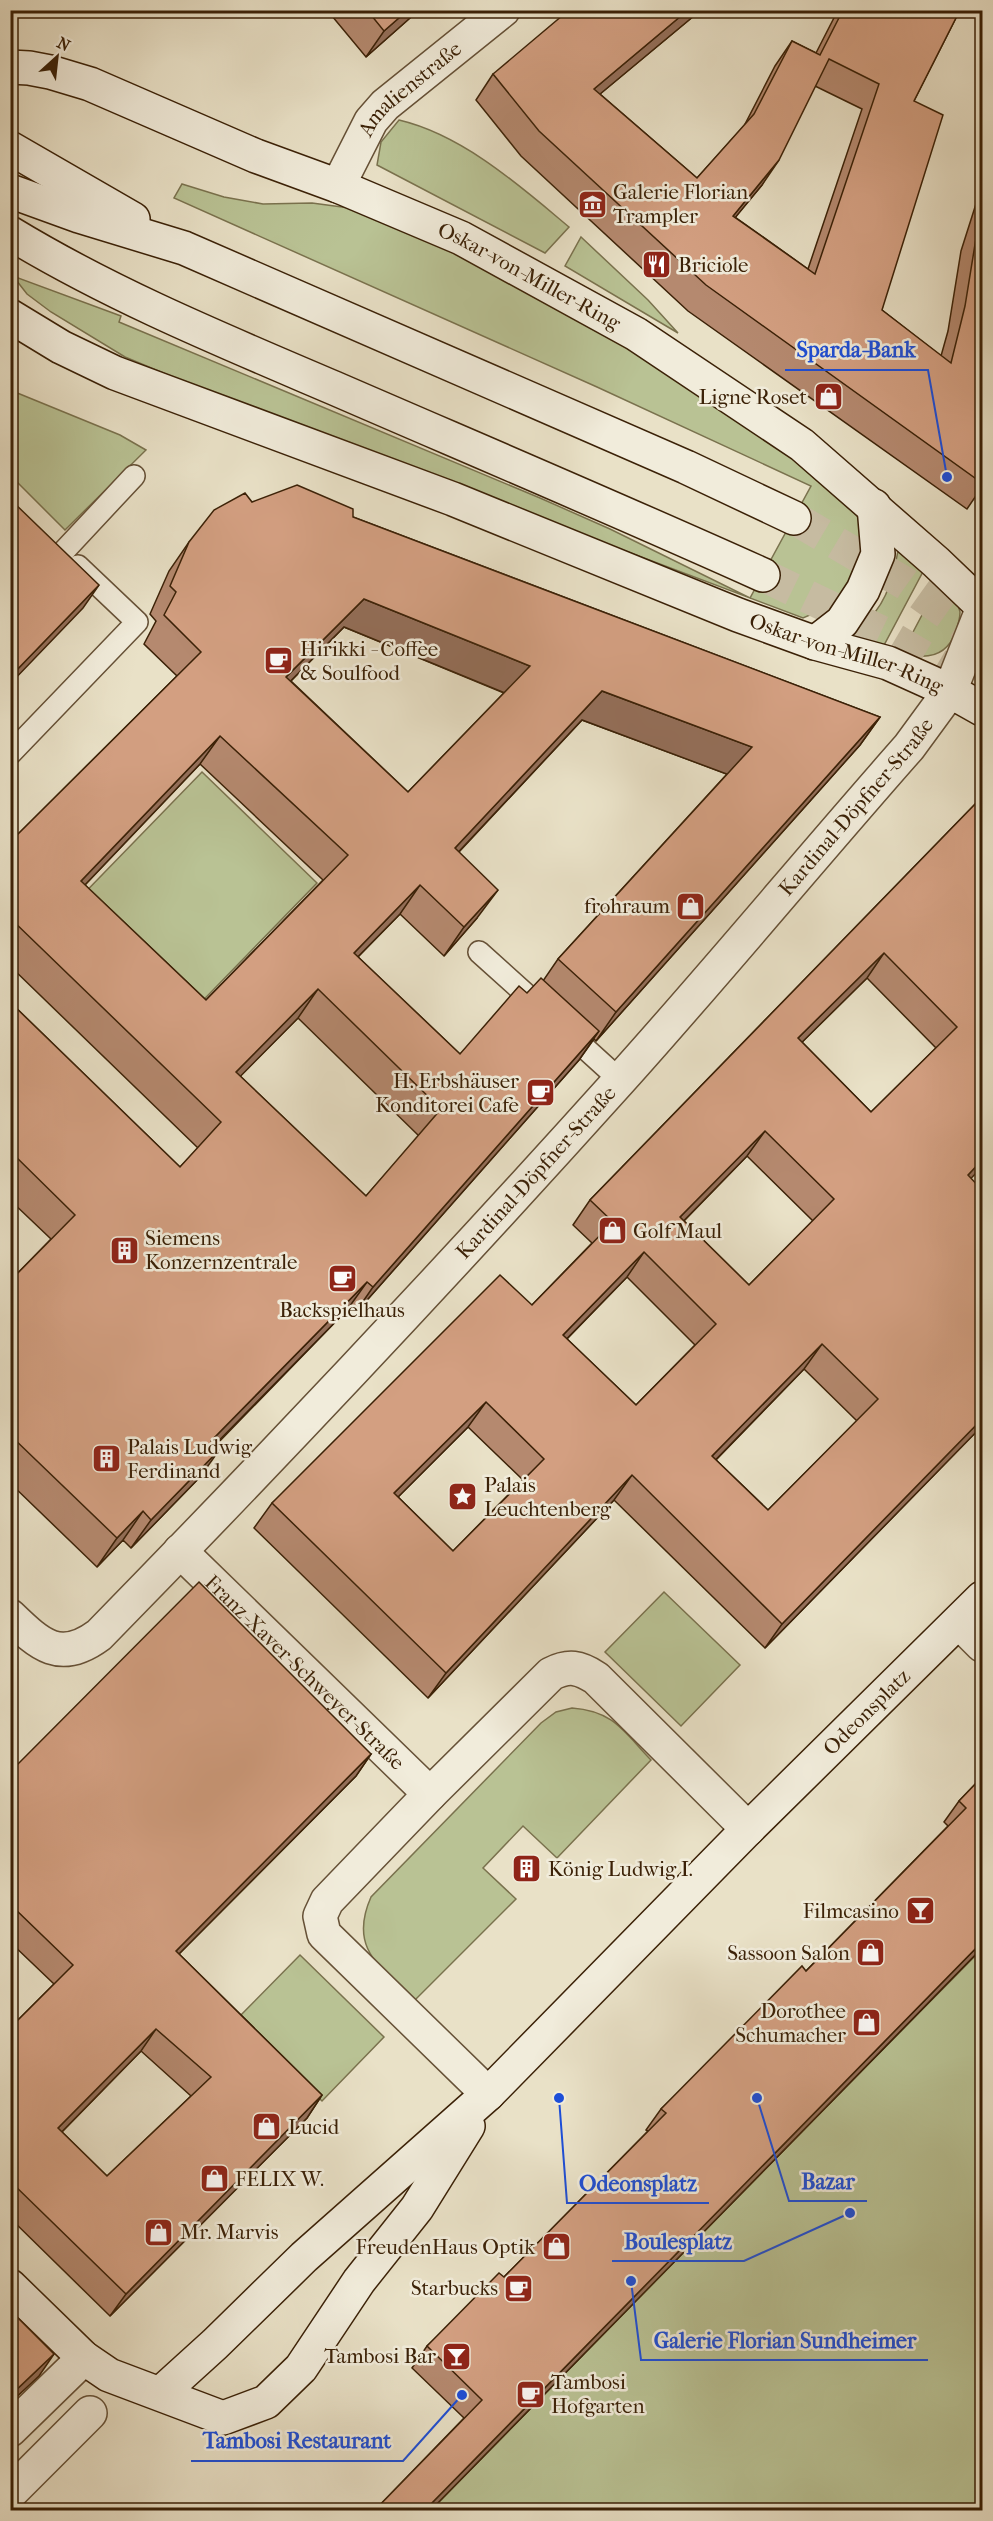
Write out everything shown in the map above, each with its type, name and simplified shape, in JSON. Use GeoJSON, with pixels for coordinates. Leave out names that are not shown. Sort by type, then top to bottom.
{"type":"FeatureCollection","features":[{"type":"Feature","properties":{"kind":"street","name":"Amalienstraße"},"geometry":{"type":"LineString","coordinates":[[338,186],[371,121],[385,105],[503,10]]}},
{"type":"Feature","properties":{"kind":"street","name":"Oskar-von-Miller-Ring"},"geometry":{"type":"LineString","coordinates":[[10,68],[40,70],[90,84],[256,156],[338,186],[461,238],[636,334],[801,445],[936,561],[982,608]]}},
{"type":"Feature","properties":{"kind":"street"},"geometry":{"type":"LineString","coordinates":[[10,148],[184,248],[675,463],[794,518]]}},
{"type":"Feature","properties":{"kind":"street"},"geometry":{"type":"LineString","coordinates":[[10,191],[79,216],[184,248]]}},
{"type":"Feature","properties":{"kind":"street"},"geometry":{"type":"LineString","coordinates":[[10,233],[87,277],[209,335],[763,575]]}},
{"type":"Feature","properties":{"kind":"street"},"geometry":{"type":"LineString","coordinates":[[10,262],[33,264],[87,277]]}},
{"type":"Feature","properties":{"kind":"street","name":"Oskar-von-Miller-Ring"},"geometry":{"type":"LineString","coordinates":[[10,316],[61,347],[115,373],[453,499],[738,615],[815,643],[888,663],[950,691],[982,709]]}},
{"type":"Feature","properties":{"kind":"street"},"geometry":{"type":"LineString","coordinates":[[815,643],[842,622],[863,590],[878,554],[874,506]]}},
{"type":"Feature","properties":{"kind":"street","name":"Kardinal-Döpfner-Straße"},"geometry":{"type":"LineString","coordinates":[[10,1616],[42,1644],[55,1650],[71,1649],[86,1644],[99,1635],[180,1551],[362,1360],[620,1080],[909,747],[950,691],[982,608]]}},
{"type":"Feature","properties":{"kind":"street","name":"Franz-Xaver-Schweyer-Straße"},"geometry":{"type":"LineString","coordinates":[[180,1551],[430,1794]]}},
{"type":"Feature","properties":{"kind":"street","name":"Odeonsplatz"},"geometry":{"type":"LineString","coordinates":[[488,2094],[417,2208],[359,2281],[301,2368],[266,2402],[223,2418],[161,2393],[304,2257],[488,2094],[748,1829],[982,1598]]}},
{"type":"Feature","properties":{"kind":"street"},"geometry":{"type":"LineString","coordinates":[[959,1622],[982,1645]]}},
{"type":"Feature","properties":{"kind":"street"},"geometry":{"type":"LineString","coordinates":[[488,2094],[324,1934],[320,1916],[327,1901],[430,1794],[551,1674],[563,1668],[574,1667],[596,1678],[748,1829]]}},
{"type":"Feature","properties":{"kind":"street"},"geometry":{"type":"LineString","coordinates":[[10,2286],[84,2358],[109,2375],[161,2393]]}},
{"type":"Feature","properties":{"kind":"street"},"geometry":{"type":"LineString","coordinates":[[10,2430],[84,2358]]}},
{"type":"Feature","properties":{"kind":"street"},"geometry":{"type":"LineString","coordinates":[[10,2493],[90,2413]]}},
{"type":"Feature","properties":{"kind":"lane"},"geometry":{"type":"LineString","coordinates":[[10,754],[137,622],[56,545],[134,476]]}},
{"type":"Feature","properties":{"kind":"lane"},"geometry":{"type":"LineString","coordinates":[[479,952],[620,1080]]}},
{"type":"Feature","properties":{"kind":"green space"},"geometry":{"type":"Polygon","coordinates":[[[399,120],[446,137],[468,150],[511,179],[569,227],[545,253],[377,165],[381,142],[399,120]]]}},
{"type":"Feature","properties":{"kind":"green space"},"geometry":{"type":"Polygon","coordinates":[[[182,184],[224,197],[263,204],[312,203],[357,209],[465,252],[594,323],[791,455],[842,495],[858,517],[864,549],[861,567],[838,603],[803,618],[750,598],[811,486],[597,387],[174,198],[182,184]]]}},
{"type":"Feature","properties":{"kind":"green space"},"geometry":{"type":"Polygon","coordinates":[[[581,237],[648,300],[678,333],[565,266],[581,237]]]}},
{"type":"Feature","properties":{"kind":"green space"},"geometry":{"type":"Polygon","coordinates":[[[13,276],[121,316],[119,322],[540,498],[610,529],[750,598],[252,410],[125,357],[51,312],[27,294],[13,276]]]}},
{"type":"Feature","properties":{"kind":"green space"},"geometry":{"type":"Polygon","coordinates":[[[10,390],[120,435],[146,450],[65,530],[11,476],[10,390]]]}},
{"type":"Feature","properties":{"kind":"green space"},"geometry":{"type":"Polygon","coordinates":[[[899,546],[926,566],[883,647],[849,637],[876,611],[886,594],[899,546]]]}},
{"type":"Feature","properties":{"kind":"green space"},"geometry":{"type":"Polygon","coordinates":[[[941,579],[955,598],[960,612],[952,640],[935,654],[919,656],[902,653],[941,579]]]}},
{"type":"Feature","properties":{"kind":"green space"},"geometry":{"type":"Polygon","coordinates":[[[202,772],[317,883],[183,1021],[68,910],[202,772]]]}},
{"type":"Feature","properties":{"kind":"green space"},"geometry":{"type":"Polygon","coordinates":[[[664,1592],[740,1665],[681,1726],[605,1652],[664,1592]]]}},
{"type":"Feature","properties":{"kind":"green space"},"geometry":{"type":"Polygon","coordinates":[[[572,1708],[598,1713],[608,1718],[625,1732],[651,1760],[557,1858],[523,1826],[483,1868],[516,1899],[414,2001],[380,1967],[366,1944],[363,1930],[371,1897],[541,1723],[556,1712],[572,1708]]]}},
{"type":"Feature","properties":{"kind":"green space"},"geometry":{"type":"Polygon","coordinates":[[[982,1949],[982,2510],[429,2510],[492,2446],[982,1949]]]}},
{"type":"Feature","properties":{"kind":"green space"},"geometry":{"type":"Polygon","coordinates":[[[300,1955],[384,2037],[322,2101],[237,2019],[300,1955]]]}},
{"type":"Feature","properties":{"kind":"building"},"geometry":{"type":"Polygon","coordinates":[[[367,10],[408,10],[384,31],[367,10]]]}},
{"type":"Feature","properties":{"kind":"building"},"geometry":{"type":"Polygon","coordinates":[[[569,10],[688,10],[594,89],[697,178],[754,114],[792,41],[820,55],[843,10],[960,10],[914,101],[943,115],[882,310],[951,363],[965,306],[982,213],[982,483],[706,285],[539,131],[493,74],[569,10]],[[829,59],[779,160],[733,216],[815,274],[879,84],[829,59]]]}},
{"type":"Feature","properties":{"kind":"building"},"geometry":{"type":"Polygon","coordinates":[[[297,485],[353,509],[353,517],[880,717],[616,1012],[558,959],[752,747],[602,691],[455,848],[498,890],[464,927],[420,885],[354,953],[460,1054],[519,986],[527,993],[541,978],[599,1031],[373,1287],[367,1282],[211,1441],[220,1449],[151,1520],[143,1511],[117,1538],[10,1435],[10,1281],[75,1215],[10,1151],[10,1002],[180,1167],[221,1122],[10,918],[10,842],[201,652],[164,615],[176,592],[170,586],[189,542],[214,510],[245,493],[252,502],[297,485]],[[364,599],[286,677],[408,792],[530,666],[364,599]],[[220,736],[81,881],[206,1000],[348,855],[220,736]],[[318,989],[236,1072],[366,1196],[441,1109],[318,989]]]}},
{"type":"Feature","properties":{"kind":"building"},"geometry":{"type":"Polygon","coordinates":[[[10,499],[99,585],[10,677],[10,499]]]}},
{"type":"Feature","properties":{"kind":"building"},"geometry":{"type":"Polygon","coordinates":[[[982,797],[982,1160],[968,1175],[982,1190],[982,1419],[782,1624],[632,1475],[446,1673],[272,1503],[500,1275],[532,1305],[613,1222],[590,1200],[982,797]],[[884,953],[798,1038],[871,1112],[957,1027],[884,953]],[[765,1131],[680,1217],[749,1285],[834,1199],[765,1131]],[[644,1252],[563,1335],[636,1405],[716,1324],[644,1252]],[[822,1344],[712,1456],[768,1510],[878,1399],[822,1344]],[[486,1402],[394,1493],[453,1551],[544,1459],[486,1402]]]}},
{"type":"Feature","properties":{"kind":"building"},"geometry":{"type":"Polygon","coordinates":[[[199,1582],[371,1754],[176,1951],[322,2095],[126,2294],[10,2181],[10,2028],[73,1965],[14,1908],[10,1911],[10,1772],[199,1582]],[[156,2029],[58,2128],[107,2176],[211,2077],[156,2029]]]}},
{"type":"Feature","properties":{"kind":"building"},"geometry":{"type":"Polygon","coordinates":[[[982,1777],[982,1942],[424,2511],[374,2511],[482,2400],[427,2346],[499,2273],[504,2277],[666,2113],[661,2109],[802,1966],[806,1971],[966,1808],[959,1801],[982,1777]]]}},
{"type":"Feature","properties":{"kind":"building"},"geometry":{"type":"Polygon","coordinates":[[[10,2310],[54,2354],[10,2398],[10,2310]]]}},
{"type":"Feature","properties":{"kind":"tunnel"},"geometry":{"type":"LineString","coordinates":[[794,518],[906,584],[982,638]]}},
{"type":"Feature","properties":{"kind":"tunnel"},"geometry":{"type":"LineString","coordinates":[[763,575],[881,632],[982,691]]}},
{"type":"Feature","properties":{"kind":"place","name":"Galerie Florian Trampler"},"geometry":{"type":"Point","coordinates":[592,204]}},
{"type":"Feature","properties":{"kind":"place","name":"Briciole"},"geometry":{"type":"Point","coordinates":[657,265]}},
{"type":"Feature","properties":{"kind":"place","name":"Ligne Roset"},"geometry":{"type":"Point","coordinates":[828,397]}},
{"type":"Feature","properties":{"kind":"place","name":"Sparda-Bank"},"geometry":{"type":"Point","coordinates":[947,477]}},
{"type":"Feature","properties":{"kind":"place","name":"Hirikki - Coffee & Soulfood"},"geometry":{"type":"Point","coordinates":[279,661]}},
{"type":"Feature","properties":{"kind":"place","name":"frohraum"},"geometry":{"type":"Point","coordinates":[691,906]}},
{"type":"Feature","properties":{"kind":"place","name":"H. Erbshäuser Konditorei Cafe"},"geometry":{"type":"Point","coordinates":[540,1093]}},
{"type":"Feature","properties":{"kind":"place","name":"Golf Maul"},"geometry":{"type":"Point","coordinates":[612,1231]}},
{"type":"Feature","properties":{"kind":"place","name":"Siemens Konzernzentrale"},"geometry":{"type":"Point","coordinates":[124,1250]}},
{"type":"Feature","properties":{"kind":"place","name":"Backspielhaus"},"geometry":{"type":"Point","coordinates":[342,1279]}},
{"type":"Feature","properties":{"kind":"place","name":"Palais Ludwig Ferdinand"},"geometry":{"type":"Point","coordinates":[106,1459]}},
{"type":"Feature","properties":{"kind":"place","name":"Palais Leuchtenberg"},"geometry":{"type":"Point","coordinates":[463,1497]}},
{"type":"Feature","properties":{"kind":"place","name":"König Ludwig I."},"geometry":{"type":"Point","coordinates":[527,1869]}},
{"type":"Feature","properties":{"kind":"place","name":"Filmcasino"},"geometry":{"type":"Point","coordinates":[920,1911]}},
{"type":"Feature","properties":{"kind":"place","name":"Sassoon Salon"},"geometry":{"type":"Point","coordinates":[871,1953]}},
{"type":"Feature","properties":{"kind":"place","name":"Dorothee Schumacher"},"geometry":{"type":"Point","coordinates":[867,2023]}},
{"type":"Feature","properties":{"kind":"place","name":"Odeonsplatz"},"geometry":{"type":"Point","coordinates":[559,2098]}},
{"type":"Feature","properties":{"kind":"place","name":"Bazar"},"geometry":{"type":"Point","coordinates":[757,2098]}},
{"type":"Feature","properties":{"kind":"place","name":"Lucid"},"geometry":{"type":"Point","coordinates":[267,2127]}},
{"type":"Feature","properties":{"kind":"place","name":"FELIX W."},"geometry":{"type":"Point","coordinates":[214,2179]}},
{"type":"Feature","properties":{"kind":"place","name":"Boulesplatz"},"geometry":{"type":"Point","coordinates":[850,2213]}},
{"type":"Feature","properties":{"kind":"place","name":"Mr. Marvis"},"geometry":{"type":"Point","coordinates":[159,2232]}},
{"type":"Feature","properties":{"kind":"place","name":"FreudenHaus Optik"},"geometry":{"type":"Point","coordinates":[556,2247]}},
{"type":"Feature","properties":{"kind":"place","name":"Galerie Florian Sundheimer"},"geometry":{"type":"Point","coordinates":[631,2281]}},
{"type":"Feature","properties":{"kind":"place","name":"Starbucks"},"geometry":{"type":"Point","coordinates":[519,2288]}},
{"type":"Feature","properties":{"kind":"place","name":"Tambosi Bar"},"geometry":{"type":"Point","coordinates":[457,2356]}},
{"type":"Feature","properties":{"kind":"place","name":"Tambosi Hofgarten"},"geometry":{"type":"Point","coordinates":[530,2394]}},
{"type":"Feature","properties":{"kind":"place","name":"Tambosi Restaurant"},"geometry":{"type":"Point","coordinates":[462,2395]}}]}
